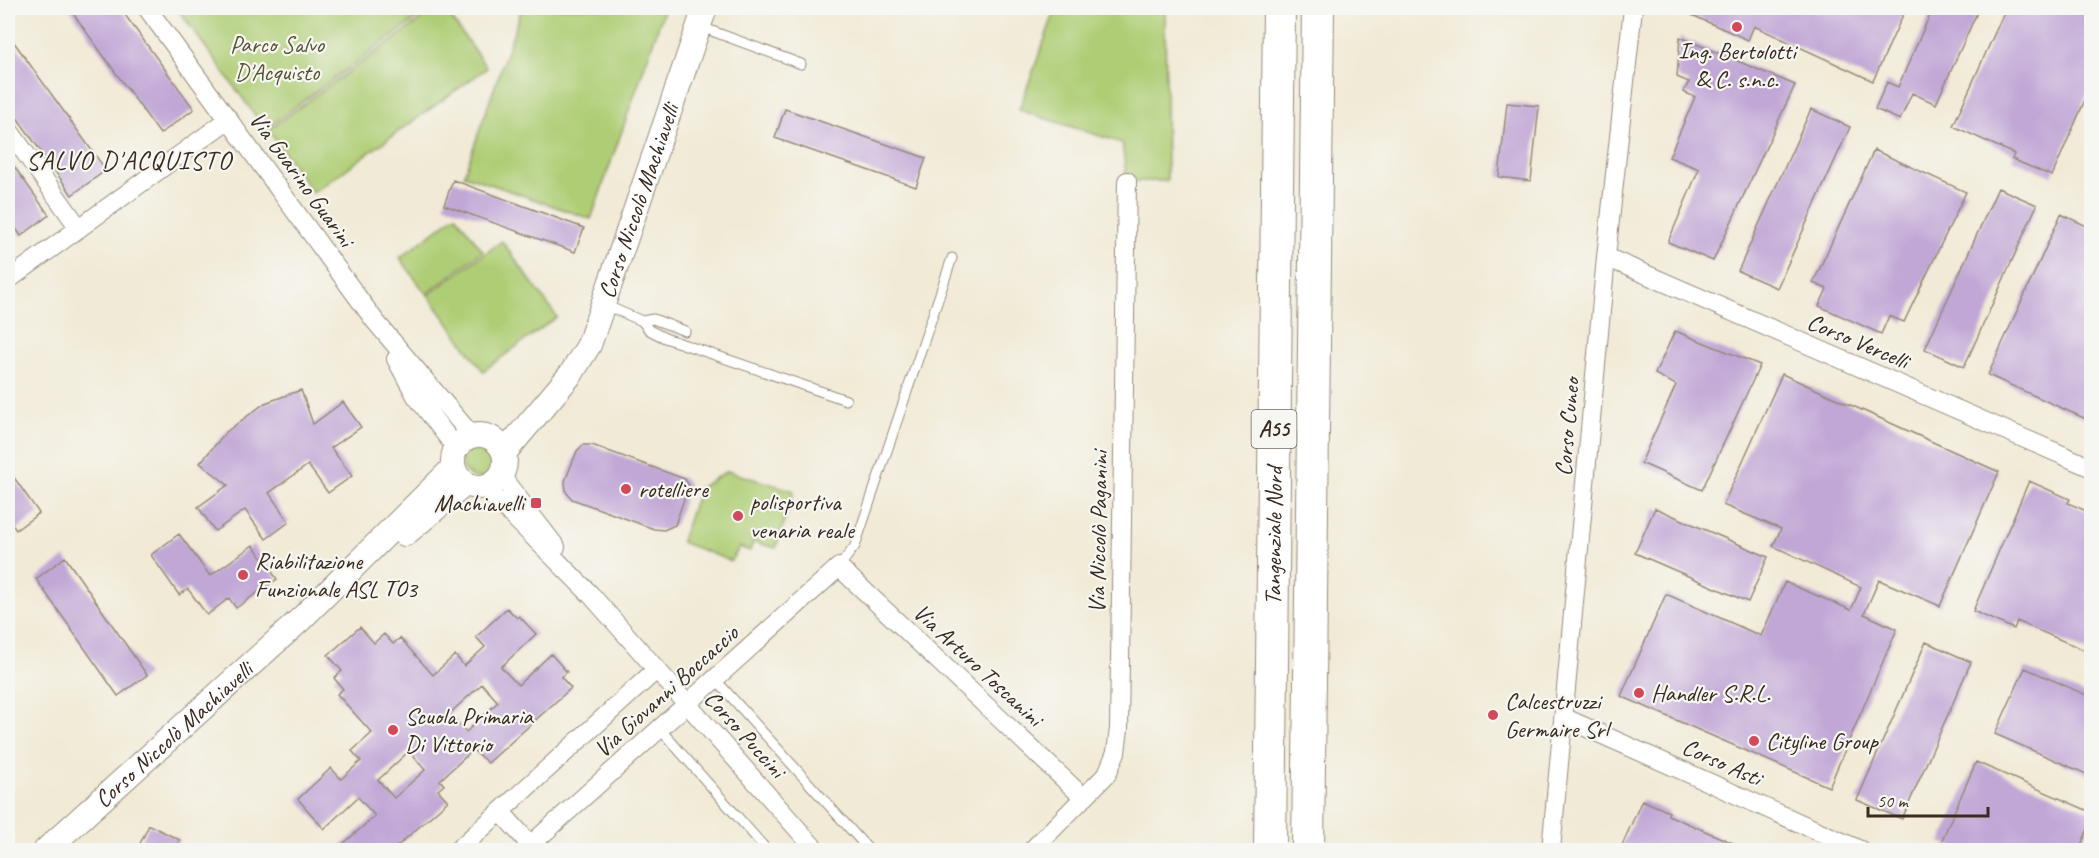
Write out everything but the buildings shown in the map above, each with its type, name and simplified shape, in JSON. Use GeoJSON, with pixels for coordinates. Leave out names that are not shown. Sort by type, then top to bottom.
{"type":"FeatureCollection","features":[{"type":"Feature","properties":{"kind":"highway","name":"Tangenziale Nord"},"geometry":{"type":"LineString","coordinates":[[1308,850],[1318,8]]}},
{"type":"Feature","properties":{"kind":"highway","name":"Tangenziale Nord"},"geometry":{"type":"LineString","coordinates":[[1270,850],[1279,9]]}},
{"type":"Feature","properties":{"kind":"street","name":"Via Guarino Guarini"},"geometry":{"type":"LineString","coordinates":[[147,8],[478,461],[591,595]]}},
{"type":"Feature","properties":{"kind":"street","name":"Corso Cuneo"},"geometry":{"type":"LineString","coordinates":[[1551,850],[1606,258],[1633,8]]}},
{"type":"Feature","properties":{"kind":"street","name":"Corso Niccolò Machiavelli"},"geometry":{"type":"LineString","coordinates":[[46,850],[478,461],[558,387],[580,360],[603,304],[702,17]]}},
{"type":"Feature","properties":{"kind":"street"},"geometry":{"type":"LineString","coordinates":[[8,280],[229,119]]}},
{"type":"Feature","properties":{"kind":"street"},"geometry":{"type":"LineString","coordinates":[[8,129],[79,228]]}},
{"type":"Feature","properties":{"kind":"street","name":"Via Niccolò Paganini"},"geometry":{"type":"LineString","coordinates":[[1032,850],[1107,774],[1116,752],[1119,729],[1127,181]]}},
{"type":"Feature","properties":{"kind":"street","name":"Corso Vercelli"},"geometry":{"type":"LineString","coordinates":[[1606,258],[2091,468]]}},
{"type":"Feature","properties":{"kind":"street","name":"Via Arturo Toscanini"},"geometry":{"type":"LineString","coordinates":[[839,567],[1084,798]]}},
{"type":"Feature","properties":{"kind":"street","name":"Via Giovanni Boccaccio"},"geometry":{"type":"LineString","coordinates":[[530,849],[839,567]]}},
{"type":"Feature","properties":{"kind":"street","name":"Corso Puccini"},"geometry":{"type":"LineString","coordinates":[[591,595],[816,850]]}},
{"type":"Feature","properties":{"kind":"street","name":"Via Giovanni Boccaccio"},"geometry":{"type":"LineString","coordinates":[[458,850],[656,670]]}},
{"type":"Feature","properties":{"kind":"street","name":"Corso Asti"},"geometry":{"type":"LineString","coordinates":[[1564,718],[1860,850]]}},
{"type":"Feature","properties":{"kind":"street"},"geometry":{"type":"LineString","coordinates":[[501,812],[530,849]]}},
{"type":"Feature","properties":{"kind":"lane"},"geometry":{"type":"LineString","coordinates":[[702,17],[801,64]]}},
{"type":"Feature","properties":{"kind":"lane"},"geometry":{"type":"LineString","coordinates":[[839,567],[855,546],[951,258]]}},
{"type":"Feature","properties":{"kind":"lane"},"geometry":{"type":"LineString","coordinates":[[603,304],[642,321],[649,330],[665,338],[846,400]]}},
{"type":"Feature","properties":{"kind":"lane"},"geometry":{"type":"LineString","coordinates":[[642,321],[653,319],[686,331]]}},
{"type":"Feature","properties":{"kind":"lane"},"geometry":{"type":"LineString","coordinates":[[715,679],[869,850]]}},
{"type":"Feature","properties":{"kind":"lane"},"geometry":{"type":"LineString","coordinates":[[660,729],[766,850]]}},
{"type":"Feature","properties":{"kind":"green space","name":"Parco Salvo D'Acquisto"},"geometry":{"type":"Polygon","coordinates":[[[177,8],[431,8],[265,129],[177,8]]]}},
{"type":"Feature","properties":{"kind":"green space"},"geometry":{"type":"Polygon","coordinates":[[[437,8],[444,8],[487,68],[313,193],[268,130],[437,8]]]}},
{"type":"Feature","properties":{"kind":"green space"},"geometry":{"type":"Polygon","coordinates":[[[522,8],[665,8],[591,219],[464,175],[522,8]]]}},
{"type":"Feature","properties":{"kind":"green space"},"geometry":{"type":"Polygon","coordinates":[[[1056,8],[1165,8],[1167,181],[1127,181],[1122,143],[1019,110],[1056,8]]]}},
{"type":"Feature","properties":{"kind":"green space"},"geometry":{"type":"Polygon","coordinates":[[[456,215],[483,251],[426,294],[400,258],[456,215]]]}},
{"type":"Feature","properties":{"kind":"green space"},"geometry":{"type":"Polygon","coordinates":[[[502,241],[557,317],[483,371],[428,295],[502,241]]]}},
{"type":"Feature","properties":{"kind":"green space"},"geometry":{"type":"Polygon","coordinates":[[[479,444],[491,449],[496,461],[491,473],[479,478],[467,473],[462,461],[467,449],[479,444]]]}},
{"type":"Feature","properties":{"kind":"green space","name":"polisportiva venaria reale"},"geometry":{"type":"Polygon","coordinates":[[[727,471],[794,491],[776,548],[753,542],[750,551],[740,547],[731,561],[681,542],[699,488],[727,471]]]}},
{"type":"Feature","properties":{"kind":"place","name":"Ing. Bertolotti & C. s.n.c."},"geometry":{"type":"Point","coordinates":[1737,27]}},
{"type":"Feature","properties":{"kind":"place","name":"rotelliere"},"geometry":{"type":"Point","coordinates":[626,489]}},
{"type":"Feature","properties":{"kind":"place","name":"Machiavelli"},"geometry":{"type":"Point","coordinates":[536,503]}},
{"type":"Feature","properties":{"kind":"place","name":"polisportiva venaria reale"},"geometry":{"type":"Point","coordinates":[738,516]}},
{"type":"Feature","properties":{"kind":"place","name":"Riabilitazione Funzionale ASL TO3"},"geometry":{"type":"Point","coordinates":[243,575]}},
{"type":"Feature","properties":{"kind":"place","name":"Handler S.R.L."},"geometry":{"type":"Point","coordinates":[1639,693]}},
{"type":"Feature","properties":{"kind":"place","name":"Calcestruzzi Germaire Srl"},"geometry":{"type":"Point","coordinates":[1493,715]}},
{"type":"Feature","properties":{"kind":"place","name":"Scuola Primaria Di Vittorio"},"geometry":{"type":"Point","coordinates":[393,730]}},
{"type":"Feature","properties":{"kind":"place","name":"Cityline Group"},"geometry":{"type":"Point","coordinates":[1754,741]}},
{"type":"Feature","properties":{"kind":"district","name":"SALVO D'ACQUISTO"},"geometry":{"type":"Point","coordinates":[129,160]}}]}
